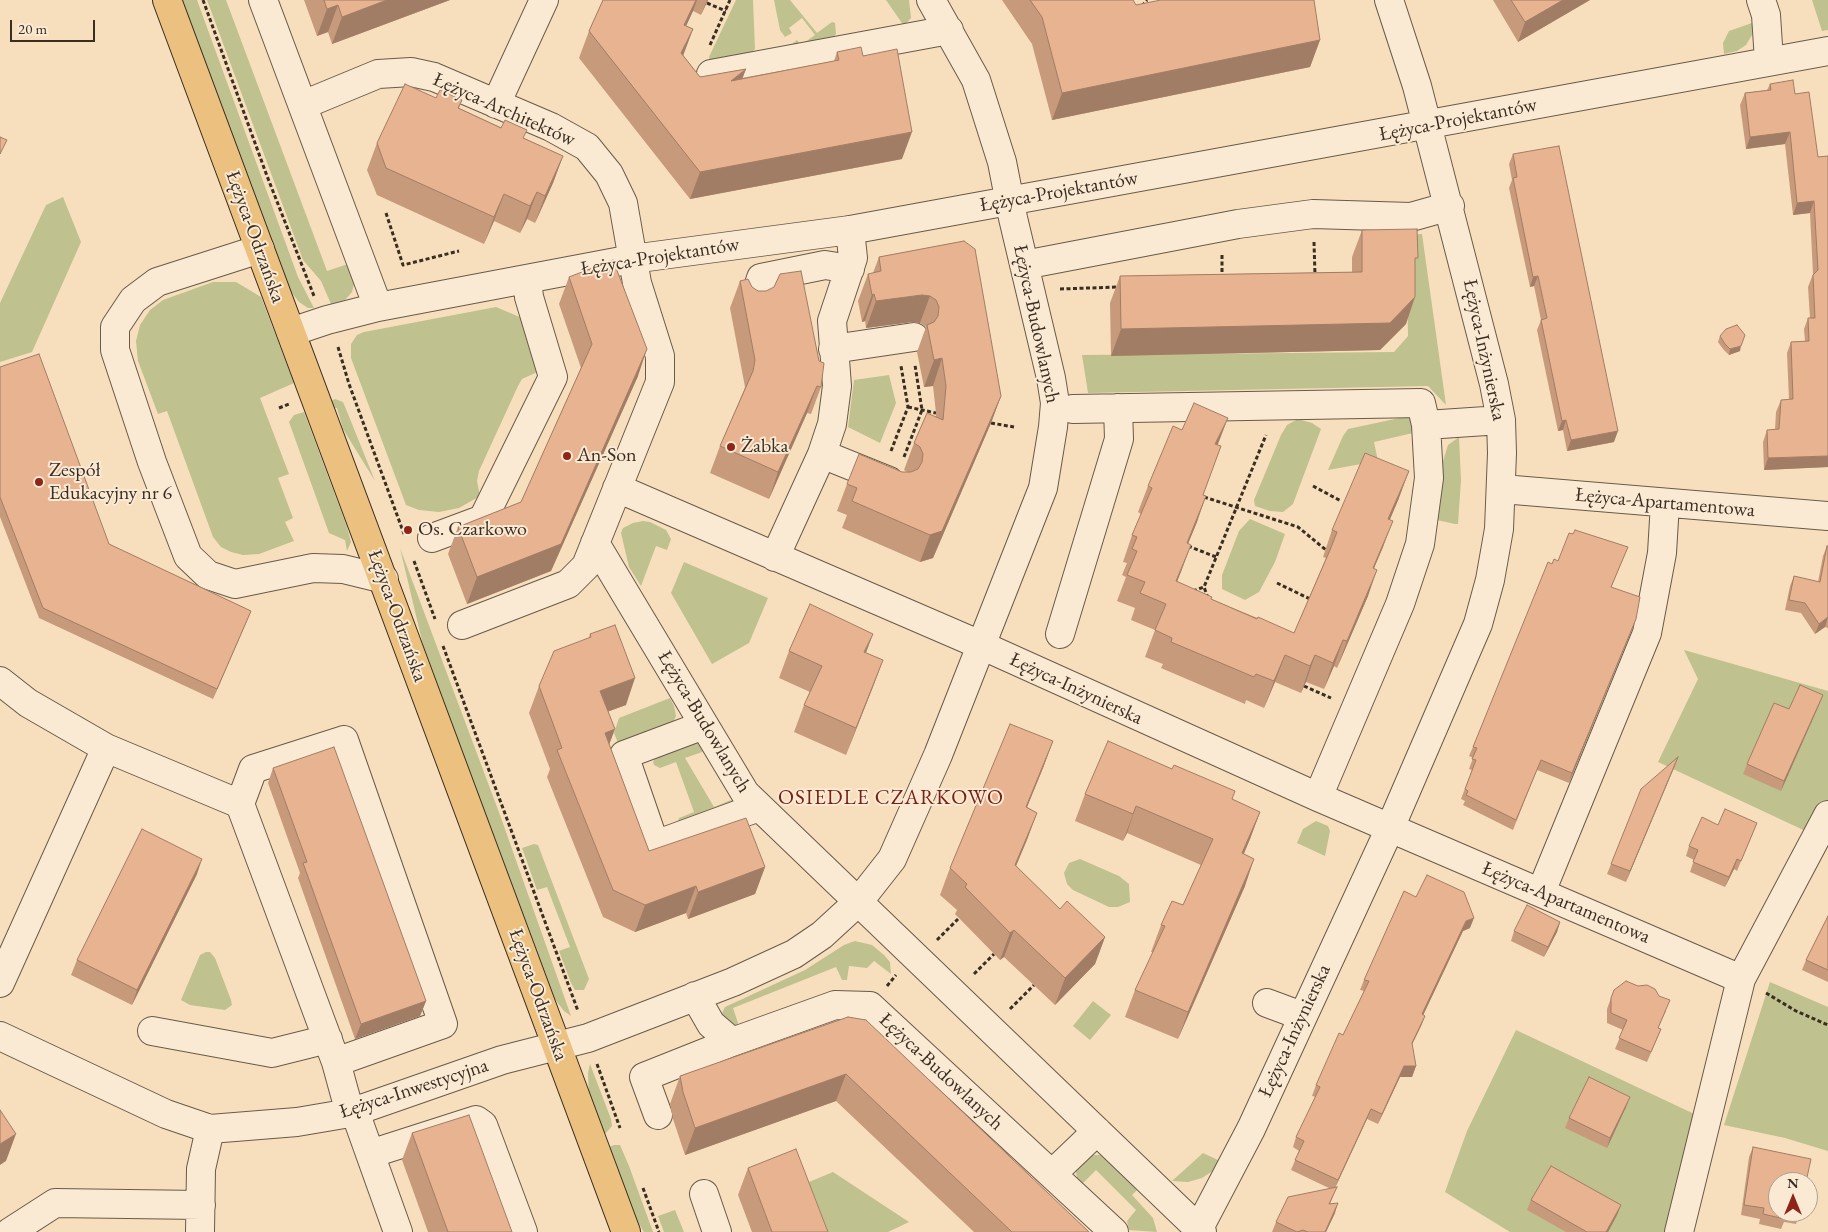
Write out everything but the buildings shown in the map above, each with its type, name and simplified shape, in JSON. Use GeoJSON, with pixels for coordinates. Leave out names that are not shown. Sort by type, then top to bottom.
{"type":"FeatureCollection","features":[{"type":"Feature","properties":{"kind":"main road","name":"Łężyca-Odrzańska"},"geometry":{"type":"LineString","coordinates":[[168,0],[626,1232]]}},
{"type":"Feature","properties":{"kind":"street"},"geometry":{"type":"LineString","coordinates":[[262,0],[378,307]]}},
{"type":"Feature","properties":{"kind":"street"},"geometry":{"type":"LineString","coordinates":[[496,104],[544,0]]}},
{"type":"Feature","properties":{"kind":"street","name":"Łężyca-Budowlanych"},"geometry":{"type":"LineString","coordinates":[[557,1045],[588,1038],[733,982],[794,954],[822,936],[859,901],[892,859],[916,807],[983,646],[1043,488],[1050,453],[1055,403],[1051,378],[1009,201],[1002,162],[976,80],[931,0]]}},
{"type":"Feature","properties":{"kind":"street","name":"Łężyca-Inżynierska"},"geometry":{"type":"LineString","coordinates":[[1199,1231],[1251,1129],[1390,828],[1478,624],[1490,580],[1498,538],[1502,489],[1501,420],[1494,384],[1450,206],[1417,86],[1389,0]]}},
{"type":"Feature","properties":{"kind":"street"},"geometry":{"type":"LineString","coordinates":[[1761,0],[1766,15],[1769,61]]}},
{"type":"Feature","properties":{"kind":"street"},"geometry":{"type":"LineString","coordinates":[[709,64],[949,30]]}},
{"type":"Feature","properties":{"kind":"street","name":"Łężyca-Projektantów"},"geometry":{"type":"LineString","coordinates":[[291,332],[327,320],[378,307],[632,259],[850,230],[1427,126],[1828,51]]}},
{"type":"Feature","properties":{"kind":"street","name":"Łężyca-Architektów"},"geometry":{"type":"LineString","coordinates":[[303,105],[365,78],[393,72],[411,72],[434,77],[551,127],[586,147],[609,174],[623,203],[632,259],[660,356],[660,382],[586,566],[568,584],[450,626]]}},
{"type":"Feature","properties":{"kind":"street"},"geometry":{"type":"LineString","coordinates":[[1027,277],[1238,224],[1313,214],[1411,217],[1450,206]]}},
{"type":"Feature","properties":{"kind":"street"},"geometry":{"type":"LineString","coordinates":[[775,558],[822,454],[836,407],[837,386],[832,321],[853,258],[850,230]]}},
{"type":"Feature","properties":{"kind":"street"},"geometry":{"type":"LineString","coordinates":[[260,249],[157,282],[133,300],[115,327],[115,350],[152,462],[188,556],[208,574],[236,584],[313,568],[343,569],[384,579]]}},
{"type":"Feature","properties":{"kind":"street"},"geometry":{"type":"LineString","coordinates":[[753,303],[761,278],[825,265],[850,269]]}},
{"type":"Feature","properties":{"kind":"street"},"geometry":{"type":"LineString","coordinates":[[422,546],[483,520],[553,378],[529,297],[527,279]]}},
{"type":"Feature","properties":{"kind":"street"},"geometry":{"type":"LineString","coordinates":[[834,349],[915,350]]}},
{"type":"Feature","properties":{"kind":"street"},"geometry":{"type":"LineString","coordinates":[[1073,409],[1421,403],[1426,425],[1429,478],[1420,544],[1400,604],[1318,797]]}},
{"type":"Feature","properties":{"kind":"street"},"geometry":{"type":"LineString","coordinates":[[1060,634],[1118,439],[1118,408]]}},
{"type":"Feature","properties":{"kind":"street"},"geometry":{"type":"LineString","coordinates":[[1426,425],[1501,420]]}},
{"type":"Feature","properties":{"kind":"street"},"geometry":{"type":"LineString","coordinates":[[822,454],[900,473]]}},
{"type":"Feature","properties":{"kind":"street"},"geometry":{"type":"LineString","coordinates":[[617,488],[775,558],[983,646]]}},
{"type":"Feature","properties":{"kind":"street","name":"Łężyca-Apartamentowa"},"geometry":{"type":"LineString","coordinates":[[1502,489],[1828,516]]}},
{"type":"Feature","properties":{"kind":"street"},"geometry":{"type":"LineString","coordinates":[[1541,892],[1647,633],[1662,553],[1665,503]]}},
{"type":"Feature","properties":{"kind":"street","name":"Łężyca-Budowlanych"},"geometry":{"type":"LineString","coordinates":[[595,543],[745,793],[1199,1231]]}},
{"type":"Feature","properties":{"kind":"street","name":"Łężyca-Inżynierska"},"geometry":{"type":"LineString","coordinates":[[983,646],[1390,828]]}},
{"type":"Feature","properties":{"kind":"street"},"geometry":{"type":"LineString","coordinates":[[0,681],[28,703],[106,748],[240,804]]}},
{"type":"Feature","properties":{"kind":"street"},"geometry":{"type":"LineString","coordinates":[[704,725],[624,755],[656,845],[759,807]]}},
{"type":"Feature","properties":{"kind":"street"},"geometry":{"type":"LineString","coordinates":[[152,1031],[272,1053],[332,1050],[443,1024],[344,740],[253,769],[240,804],[332,1050],[354,1111],[359,1123],[398,1232]]}},
{"type":"Feature","properties":{"kind":"street"},"geometry":{"type":"LineString","coordinates":[[0,983],[106,748]]}},
{"type":"Feature","properties":{"kind":"street"},"geometry":{"type":"LineString","coordinates":[[1679,1232],[1742,979],[1828,815]]}},
{"type":"Feature","properties":{"kind":"street","name":"Łężyca-Apartamentowa"},"geometry":{"type":"LineString","coordinates":[[1390,828],[1742,979]]}},
{"type":"Feature","properties":{"kind":"street"},"geometry":{"type":"LineString","coordinates":[[695,996],[711,1024],[732,1042]]}},
{"type":"Feature","properties":{"kind":"street"},"geometry":{"type":"LineString","coordinates":[[1267,1003],[1302,1016]]}},
{"type":"Feature","properties":{"kind":"street","name":"Łężyca-Budowlanych"},"geometry":{"type":"LineString","coordinates":[[658,1114],[644,1077],[732,1042],[835,1005],[870,1006],[1114,1232]]}},
{"type":"Feature","properties":{"kind":"street","name":"Łężyca-Inwestycyjna"},"geometry":{"type":"LineString","coordinates":[[0,1036],[166,1114],[210,1129],[259,1126],[354,1111],[502,1060],[557,1045]]}},
{"type":"Feature","properties":{"kind":"street"},"geometry":{"type":"LineString","coordinates":[[370,1154],[476,1120],[483,1124],[523,1232]]}},
{"type":"Feature","properties":{"kind":"street"},"geometry":{"type":"LineString","coordinates":[[200,1232],[201,1169],[210,1129]]}},
{"type":"Feature","properties":{"kind":"street"},"geometry":{"type":"LineString","coordinates":[[1052,1174],[1096,1131]]}},
{"type":"Feature","properties":{"kind":"street"},"geometry":{"type":"LineString","coordinates":[[704,1194],[717,1232]]}},
{"type":"Feature","properties":{"kind":"street"},"geometry":{"type":"LineString","coordinates":[[10,1232],[55,1203],[201,1205]]}},
{"type":"Feature","properties":{"kind":"path"},"geometry":{"type":"LineString","coordinates":[[203,0],[266,176],[312,291],[336,341],[349,384],[405,537]]}},
{"type":"Feature","properties":{"kind":"path"},"geometry":{"type":"LineString","coordinates":[[709,64],[730,0]]}},
{"type":"Feature","properties":{"kind":"path"},"geometry":{"type":"LineString","coordinates":[[1141,7],[1147,0]]}},
{"type":"Feature","properties":{"kind":"path"},"geometry":{"type":"LineString","coordinates":[[707,3],[726,11]]}},
{"type":"Feature","properties":{"kind":"path"},"geometry":{"type":"LineString","coordinates":[[386,213],[403,265],[459,251]]}},
{"type":"Feature","properties":{"kind":"path"},"geometry":{"type":"LineString","coordinates":[[1313,214],[1315,280]]}},
{"type":"Feature","properties":{"kind":"path"},"geometry":{"type":"LineString","coordinates":[[1027,277],[1123,287]]}},
{"type":"Feature","properties":{"kind":"path"},"geometry":{"type":"LineString","coordinates":[[900,473],[922,410],[915,350]]}},
{"type":"Feature","properties":{"kind":"path"},"geometry":{"type":"LineString","coordinates":[[889,458],[908,407],[900,363]]}},
{"type":"Feature","properties":{"kind":"path"},"geometry":{"type":"LineString","coordinates":[[1210,602],[1204,587],[1278,406]]}},
{"type":"Feature","properties":{"kind":"path"},"geometry":{"type":"LineString","coordinates":[[908,407],[936,413]]}},
{"type":"Feature","properties":{"kind":"path"},"geometry":{"type":"LineString","coordinates":[[991,423],[1014,427]]}},
{"type":"Feature","properties":{"kind":"path"},"geometry":{"type":"LineString","coordinates":[[1313,486],[1341,501]]}},
{"type":"Feature","properties":{"kind":"path"},"geometry":{"type":"LineString","coordinates":[[1203,497],[1298,527],[1326,550]]}},
{"type":"Feature","properties":{"kind":"path"},"geometry":{"type":"LineString","coordinates":[[422,546],[450,626]]}},
{"type":"Feature","properties":{"kind":"path"},"geometry":{"type":"LineString","coordinates":[[1188,546],[1216,558]]}},
{"type":"Feature","properties":{"kind":"path"},"geometry":{"type":"LineString","coordinates":[[1278,583],[1310,599]]}},
{"type":"Feature","properties":{"kind":"path"},"geometry":{"type":"LineString","coordinates":[[1188,592],[1204,587]]}},
{"type":"Feature","properties":{"kind":"path"},"geometry":{"type":"LineString","coordinates":[[442,643],[622,1133]]}},
{"type":"Feature","properties":{"kind":"path"},"geometry":{"type":"LineString","coordinates":[[933,944],[958,919]]}},
{"type":"Feature","properties":{"kind":"path"},"geometry":{"type":"LineString","coordinates":[[968,979],[994,954]]}},
{"type":"Feature","properties":{"kind":"path"},"geometry":{"type":"LineString","coordinates":[[1742,979],[1796,1010],[1828,1025]]}},
{"type":"Feature","properties":{"kind":"path"},"geometry":{"type":"LineString","coordinates":[[1005,1015],[1034,985]]}},
{"type":"Feature","properties":{"kind":"path"},"geometry":{"type":"LineString","coordinates":[[642,1185],[659,1232]]}},
{"type":"Feature","properties":{"kind":"green space"},"geometry":{"type":"Polygon","coordinates":[[[182,0],[197,0],[298,277],[314,308],[308,308],[299,302],[288,288],[182,0]]]}},
{"type":"Feature","properties":{"kind":"green space"},"geometry":{"type":"Polygon","coordinates":[[[207,0],[226,0],[327,271],[348,264],[354,284],[352,292],[345,300],[331,304],[321,281],[303,260],[207,0]]]}},
{"type":"Feature","properties":{"kind":"green space"},"geometry":{"type":"Polygon","coordinates":[[[736,0],[753,0],[755,49],[747,56],[710,61],[709,57],[736,0]]]}},
{"type":"Feature","properties":{"kind":"green space"},"geometry":{"type":"Polygon","coordinates":[[[774,0],[790,0],[817,33],[832,22],[835,23],[836,34],[831,40],[799,47],[792,44],[797,40],[801,45],[815,35],[802,18],[789,28],[792,33],[785,37],[780,30],[774,0]]]}},
{"type":"Feature","properties":{"kind":"green space"},"geometry":{"type":"Polygon","coordinates":[[[886,0],[909,0],[911,18],[904,26],[886,0]]]}},
{"type":"Feature","properties":{"kind":"green space"},"geometry":{"type":"Polygon","coordinates":[[[1812,0],[1828,0],[1828,30],[1822,31],[1812,0]]]}},
{"type":"Feature","properties":{"kind":"green space"},"geometry":{"type":"Polygon","coordinates":[[[1752,23],[1752,35],[1746,45],[1737,51],[1724,54],[1723,43],[1729,31],[1752,23]]]}},
{"type":"Feature","properties":{"kind":"green space"},"geometry":{"type":"Polygon","coordinates":[[[63,197],[81,242],[32,352],[0,362],[0,303],[46,205],[63,197]]]}},
{"type":"Feature","properties":{"kind":"green space"},"geometry":{"type":"Polygon","coordinates":[[[1422,234],[1446,405],[1428,386],[1088,393],[1082,355],[1394,352],[1408,336],[1406,235],[1422,234]]]}},
{"type":"Feature","properties":{"kind":"green space"},"geometry":{"type":"Polygon","coordinates":[[[213,282],[236,282],[261,297],[294,383],[260,398],[289,474],[278,478],[293,518],[285,522],[294,541],[259,554],[243,555],[231,552],[221,547],[213,537],[167,411],[158,414],[138,361],[136,341],[140,325],[150,310],[163,300],[213,282]]]}},
{"type":"Feature","properties":{"kind":"green space"},"geometry":{"type":"Polygon","coordinates":[[[496,307],[522,318],[542,370],[522,379],[518,386],[479,471],[477,481],[480,496],[459,508],[439,512],[419,510],[406,505],[351,358],[351,344],[357,335],[364,332],[496,307]]]}},
{"type":"Feature","properties":{"kind":"green space"},"geometry":{"type":"Polygon","coordinates":[[[889,375],[896,403],[880,443],[848,427],[854,380],[889,375]]]}},
{"type":"Feature","properties":{"kind":"green space"},"geometry":{"type":"Polygon","coordinates":[[[335,399],[343,402],[375,481],[343,429],[337,408],[334,408],[331,401],[335,399]]]}},
{"type":"Feature","properties":{"kind":"green space"},"geometry":{"type":"Polygon","coordinates":[[[304,412],[347,527],[351,542],[347,551],[345,540],[329,533],[289,422],[294,415],[304,412]]]}},
{"type":"Feature","properties":{"kind":"green space"},"geometry":{"type":"Polygon","coordinates":[[[1409,416],[1413,433],[1374,442],[1378,461],[1328,470],[1348,429],[1409,416]]]}},
{"type":"Feature","properties":{"kind":"green space"},"geometry":{"type":"Polygon","coordinates":[[[1298,419],[1312,423],[1321,429],[1293,504],[1283,512],[1270,511],[1255,506],[1254,500],[1281,435],[1287,425],[1298,419]]]}},
{"type":"Feature","properties":{"kind":"green space"},"geometry":{"type":"Polygon","coordinates":[[[1459,437],[1461,480],[1458,524],[1455,524],[1437,520],[1443,461],[1448,445],[1459,437]]]}},
{"type":"Feature","properties":{"kind":"green space"},"geometry":{"type":"Polygon","coordinates":[[[1250,519],[1285,534],[1275,562],[1259,592],[1245,600],[1222,589],[1222,575],[1239,531],[1250,519]]]}},
{"type":"Feature","properties":{"kind":"green space"},"geometry":{"type":"Polygon","coordinates":[[[643,521],[650,522],[666,530],[671,539],[667,550],[656,546],[641,586],[629,567],[621,533],[623,528],[643,521]]]}},
{"type":"Feature","properties":{"kind":"green space"},"geometry":{"type":"Polygon","coordinates":[[[400,548],[500,815],[571,1016],[564,1011],[550,993],[423,645],[400,548]]]}},
{"type":"Feature","properties":{"kind":"green space"},"geometry":{"type":"Polygon","coordinates":[[[684,562],[768,598],[749,643],[712,664],[671,593],[684,562]]]}},
{"type":"Feature","properties":{"kind":"green space"},"geometry":{"type":"Polygon","coordinates":[[[1684,650],[1828,691],[1828,846],[1814,835],[1658,762],[1698,679],[1684,650]]]}},
{"type":"Feature","properties":{"kind":"green space"},"geometry":{"type":"Polygon","coordinates":[[[670,698],[676,716],[673,723],[618,743],[614,733],[619,718],[670,698]]]}},
{"type":"Feature","properties":{"kind":"green space"},"geometry":{"type":"Polygon","coordinates":[[[698,742],[703,746],[702,752],[685,758],[714,807],[731,800],[734,802],[677,825],[679,818],[694,812],[676,762],[660,768],[654,765],[653,762],[655,758],[698,742]]]}},
{"type":"Feature","properties":{"kind":"green space"},"geometry":{"type":"Polygon","coordinates":[[[1316,821],[1328,826],[1330,831],[1325,856],[1297,843],[1303,829],[1316,821]]]}},
{"type":"Feature","properties":{"kind":"green space"},"geometry":{"type":"Polygon","coordinates":[[[534,844],[538,845],[589,979],[584,990],[575,990],[571,983],[559,951],[570,947],[547,887],[537,890],[522,848],[534,844]]]}},
{"type":"Feature","properties":{"kind":"green space"},"geometry":{"type":"Polygon","coordinates":[[[1080,859],[1119,876],[1129,884],[1130,902],[1118,907],[1109,907],[1073,890],[1067,884],[1064,873],[1069,863],[1080,859]]]}},
{"type":"Feature","properties":{"kind":"green space"},"geometry":{"type":"Polygon","coordinates":[[[855,941],[872,945],[884,955],[890,962],[891,974],[874,961],[867,968],[849,966],[847,980],[842,980],[836,967],[733,1008],[738,1023],[732,1028],[723,1019],[722,1013],[725,1007],[805,970],[844,945],[855,941]]]}},
{"type":"Feature","properties":{"kind":"green space"},"geometry":{"type":"Polygon","coordinates":[[[210,952],[215,958],[231,1000],[232,1005],[225,1010],[190,1005],[181,1000],[200,955],[210,952]]]}},
{"type":"Feature","properties":{"kind":"green space"},"geometry":{"type":"Polygon","coordinates":[[[1770,982],[1828,1007],[1828,1151],[1785,1138],[1724,1125],[1770,982]]]}},
{"type":"Feature","properties":{"kind":"green space"},"geometry":{"type":"Polygon","coordinates":[[[1093,1001],[1111,1015],[1090,1040],[1073,1026],[1093,1001]]]}},
{"type":"Feature","properties":{"kind":"green space"},"geometry":{"type":"Polygon","coordinates":[[[1516,1030],[1707,1120],[1681,1232],[1510,1232],[1445,1192],[1467,1131],[1516,1030]]]}},
{"type":"Feature","properties":{"kind":"green space"},"geometry":{"type":"Polygon","coordinates":[[[590,1064],[611,1119],[612,1126],[606,1133],[603,1133],[589,1097],[588,1073],[590,1064]]]}},
{"type":"Feature","properties":{"kind":"green space"},"geometry":{"type":"Polygon","coordinates":[[[620,1145],[653,1232],[644,1232],[635,1218],[608,1147],[620,1145]]]}},
{"type":"Feature","properties":{"kind":"green space"},"geometry":{"type":"Polygon","coordinates":[[[1203,1153],[1220,1161],[1217,1168],[1202,1178],[1188,1182],[1172,1181],[1203,1153]]]}},
{"type":"Feature","properties":{"kind":"green space"},"geometry":{"type":"Polygon","coordinates":[[[1102,1155],[1137,1190],[1132,1195],[1153,1218],[1157,1232],[1129,1230],[1127,1221],[1136,1210],[1096,1170],[1081,1185],[1077,1179],[1076,1171],[1087,1156],[1102,1155]]]}},
{"type":"Feature","properties":{"kind":"green space"},"geometry":{"type":"Polygon","coordinates":[[[833,1172],[909,1222],[888,1232],[828,1232],[809,1182],[833,1172]]]}},
{"type":"Feature","properties":{"kind":"green space"},"geometry":{"type":"Polygon","coordinates":[[[675,1210],[684,1232],[664,1232],[658,1216],[675,1210]]]}},
{"type":"Feature","properties":{"kind":"place","name":"Żabka"},"geometry":{"type":"Point","coordinates":[731,447]}},
{"type":"Feature","properties":{"kind":"place","name":"An-Son"},"geometry":{"type":"Point","coordinates":[567,456]}},
{"type":"Feature","properties":{"kind":"place","name":"Zespół Edukacyjny nr 6"},"geometry":{"type":"Point","coordinates":[39,482]}},
{"type":"Feature","properties":{"kind":"place","name":"Os. Czarkowo"},"geometry":{"type":"Point","coordinates":[408,530]}},
{"type":"Feature","properties":{"kind":"district","name":"OSIEDLE CZARKOWO"},"geometry":{"type":"Point","coordinates":[891,798]}}]}
